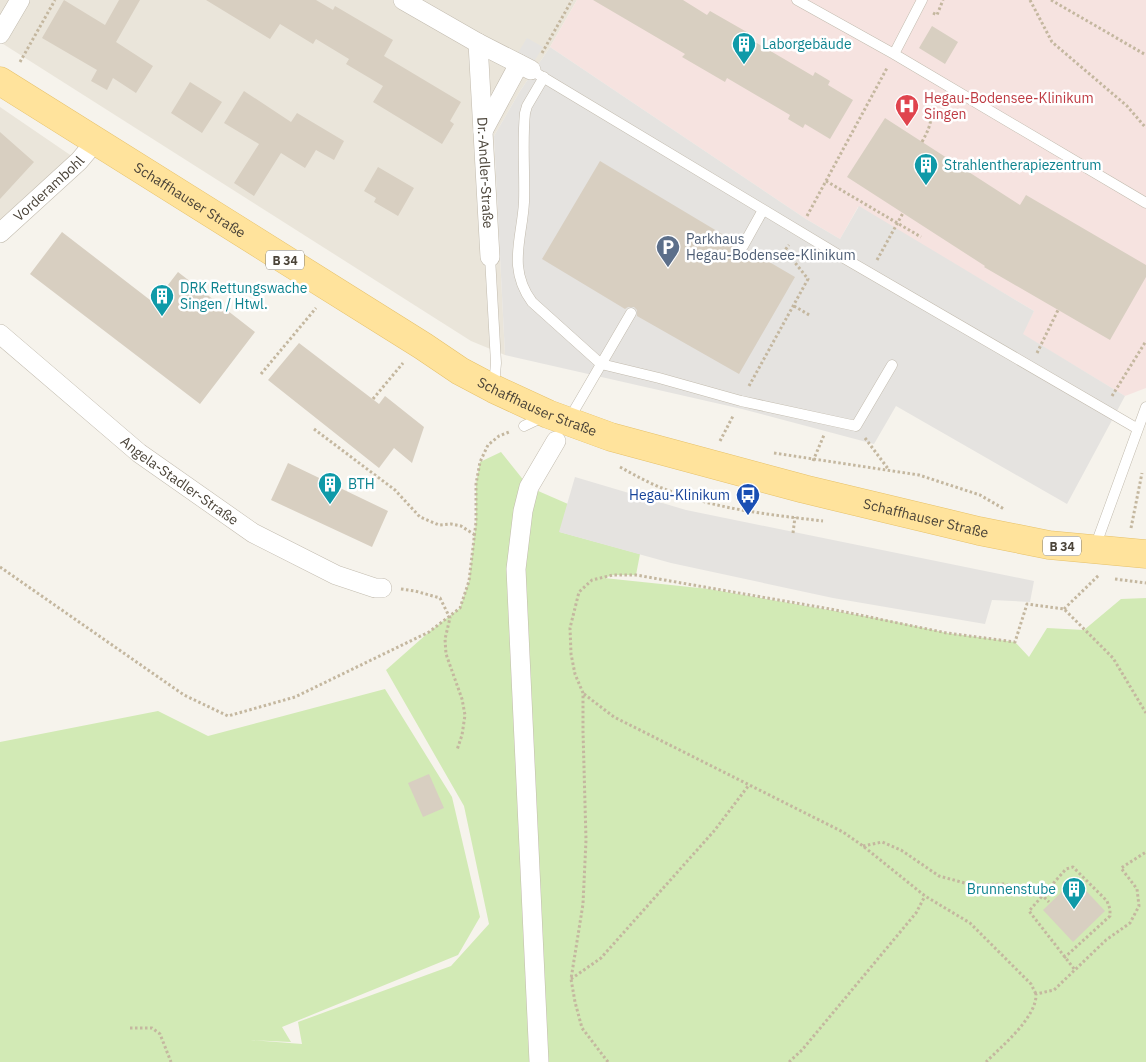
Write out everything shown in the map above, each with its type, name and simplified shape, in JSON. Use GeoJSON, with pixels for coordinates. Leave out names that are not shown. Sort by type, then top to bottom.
{"type":"FeatureCollection","features":[{"type":"Feature","properties":{"kind":"main road","name":"Schaffhauser Straße"},"geometry":{"type":"LineString","coordinates":[[0,81],[460,371],[559,428],[611,437],[892,511],[1050,545],[1097,562],[1138,544]]}},
{"type":"Feature","properties":{"kind":"street"},"geometry":{"type":"LineString","coordinates":[[0,34],[20,0]]}},
{"type":"Feature","properties":{"kind":"street"},"geometry":{"type":"LineString","coordinates":[[402,0],[532,71],[483,132]]}},
{"type":"Feature","properties":{"kind":"street","name":"Dr.-Andler-Straße"},"geometry":{"type":"LineString","coordinates":[[478,43],[490,257]]}},
{"type":"Feature","properties":{"kind":"street","name":"Vorderambohl"},"geometry":{"type":"LineString","coordinates":[[0,234],[79,161],[95,142]]}},
{"type":"Feature","properties":{"kind":"street","name":"Angela-Stadler-Straße"},"geometry":{"type":"LineString","coordinates":[[0,334],[138,453],[253,533],[336,575],[375,588],[382,588]]}},
{"type":"Feature","properties":{"kind":"street"},"geometry":{"type":"LineString","coordinates":[[539,1062],[516,569],[523,511],[529,487],[559,428]]}},
{"type":"Feature","properties":{"kind":"lane"},"geometry":{"type":"LineString","coordinates":[[797,0],[932,76],[1146,203]]}},
{"type":"Feature","properties":{"kind":"lane"},"geometry":{"type":"LineString","coordinates":[[894,54],[922,0]]}},
{"type":"Feature","properties":{"kind":"lane"},"geometry":{"type":"LineString","coordinates":[[892,365],[856,426],[741,402],[659,378],[601,364],[532,302],[525,293],[521,283],[517,245],[524,203],[525,113],[532,71],[870,274],[1103,409],[1142,426]]}},
{"type":"Feature","properties":{"kind":"lane"},"geometry":{"type":"LineString","coordinates":[[743,246],[763,210]]}},
{"type":"Feature","properties":{"kind":"lane","name":"Dr.-Andler-Straße"},"geometry":{"type":"LineString","coordinates":[[490,257],[496,363],[494,389]]}},
{"type":"Feature","properties":{"kind":"lane"},"geometry":{"type":"LineString","coordinates":[[524,426],[559,428],[632,313]]}},
{"type":"Feature","properties":{"kind":"lane"},"geometry":{"type":"LineString","coordinates":[[1097,562],[1142,426],[1146,407]]}},
{"type":"Feature","properties":{"kind":"path"},"geometry":{"type":"LineString","coordinates":[[20,62],[56,0]]}},
{"type":"Feature","properties":{"kind":"path"},"geometry":{"type":"LineString","coordinates":[[532,71],[572,0]]}},
{"type":"Feature","properties":{"kind":"path"},"geometry":{"type":"LineString","coordinates":[[1030,0],[1052,42],[1127,106],[1146,128]]}},
{"type":"Feature","properties":{"kind":"path"},"geometry":{"type":"LineString","coordinates":[[1051,0],[1146,54]]}},
{"type":"Feature","properties":{"kind":"path"},"geometry":{"type":"LineString","coordinates":[[728,443],[720,441],[808,279],[785,250],[806,218],[894,54]]}},
{"type":"Feature","properties":{"kind":"path"},"geometry":{"type":"LineString","coordinates":[[922,142],[930,127],[932,118],[928,96],[932,76]]}},
{"type":"Feature","properties":{"kind":"path"},"geometry":{"type":"LineString","coordinates":[[826,181],[921,237]]}},
{"type":"Feature","properties":{"kind":"path"},"geometry":{"type":"LineString","coordinates":[[870,274],[903,213]]}},
{"type":"Feature","properties":{"kind":"path"},"geometry":{"type":"LineString","coordinates":[[262,374],[322,302]]}},
{"type":"Feature","properties":{"kind":"path"},"geometry":{"type":"LineString","coordinates":[[794,306],[811,316]]}},
{"type":"Feature","properties":{"kind":"path"},"geometry":{"type":"LineString","coordinates":[[1030,366],[1058,310]]}},
{"type":"Feature","properties":{"kind":"path"},"geometry":{"type":"LineString","coordinates":[[1103,409],[1146,340]]}},
{"type":"Feature","properties":{"kind":"path"},"geometry":{"type":"LineString","coordinates":[[373,399],[404,362]]}},
{"type":"Feature","properties":{"kind":"path"},"geometry":{"type":"LineString","coordinates":[[813,460],[830,420]]}},
{"type":"Feature","properties":{"kind":"path"},"geometry":{"type":"LineString","coordinates":[[0,566],[184,695],[228,716],[295,697],[429,632],[450,618],[460,608],[469,581],[474,535],[476,484],[480,462],[488,445],[499,436],[524,426]]}},
{"type":"Feature","properties":{"kind":"path"},"geometry":{"type":"LineString","coordinates":[[856,426],[889,470]]}},
{"type":"Feature","properties":{"kind":"path"},"geometry":{"type":"LineString","coordinates":[[314,429],[395,490],[420,517],[439,525],[451,524],[461,526],[474,535]]}},
{"type":"Feature","properties":{"kind":"path"},"geometry":{"type":"LineString","coordinates":[[769,452],[919,475],[980,494],[1011,513]]}},
{"type":"Feature","properties":{"kind":"path"},"geometry":{"type":"LineString","coordinates":[[615,464],[676,494],[749,512],[831,523]]}},
{"type":"Feature","properties":{"kind":"path"},"geometry":{"type":"LineString","coordinates":[[1138,544],[1143,466]]}},
{"type":"Feature","properties":{"kind":"path"},"geometry":{"type":"LineString","coordinates":[[794,518],[794,533]]}},
{"type":"Feature","properties":{"kind":"path"},"geometry":{"type":"LineString","coordinates":[[1064,609],[1097,562],[1146,583]]}},
{"type":"Feature","properties":{"kind":"path"},"geometry":{"type":"LineString","coordinates":[[608,1062],[582,1028],[574,1002],[571,979],[583,904],[586,840],[583,693],[575,674],[571,654],[570,628],[579,592],[592,580],[613,575],[636,575],[830,608],[947,633],[1015,642],[1026,604],[1064,609],[1113,658],[1146,713]]}},
{"type":"Feature","properties":{"kind":"path"},"geometry":{"type":"LineString","coordinates":[[382,588],[415,591],[440,598],[450,618],[445,639],[446,654],[462,699],[465,715],[462,735],[457,750]]}},
{"type":"Feature","properties":{"kind":"path"},"geometry":{"type":"LineString","coordinates":[[583,693],[614,717],[843,832],[925,896],[970,923],[1031,984],[1036,994],[1036,1000],[1029,1016],[986,1062]]}},
{"type":"Feature","properties":{"kind":"path"},"geometry":{"type":"LineString","coordinates":[[571,979],[601,958],[714,831],[749,785]]}},
{"type":"Feature","properties":{"kind":"path"},"geometry":{"type":"LineString","coordinates":[[863,846],[882,842],[901,850],[939,876],[972,885],[1005,884],[1043,896],[1049,902]]}},
{"type":"Feature","properties":{"kind":"path"},"geometry":{"type":"LineString","coordinates":[[1036,994],[1054,990],[1106,940],[1130,923],[1139,906],[1138,889],[1121,868],[1146,852]]}},
{"type":"Feature","properties":{"kind":"path"},"geometry":{"type":"LineString","coordinates":[[1064,958],[1110,916],[1107,901],[1073,867],[1066,868],[1029,911],[1064,958],[1075,970]]}},
{"type":"Feature","properties":{"kind":"path"},"geometry":{"type":"LineString","coordinates":[[789,1062],[802,1050],[916,912],[925,896]]}},
{"type":"Feature","properties":{"kind":"path"},"geometry":{"type":"LineString","coordinates":[[130,1028],[152,1028],[160,1034],[171,1062]]}},
{"type":"Feature","properties":{"kind":"shaded area"},"geometry":{"type":"Polygon","coordinates":[[[0,0],[577,0],[494,136],[505,355],[471,341],[0,42],[0,0]]]}},
{"type":"Feature","properties":{"kind":"shaded area","name":"Hegau-Bodensee-Klinikum Singen"},"geometry":{"type":"Polygon","coordinates":[[[577,0],[1146,0],[1146,388],[1125,396],[1022,334],[1034,311],[858,207],[840,239],[806,219],[550,47],[577,0]]]}},
{"type":"Feature","properties":{"kind":"shaded area"},"geometry":{"type":"Polygon","coordinates":[[[527,38],[543,47],[532,65],[516,56],[527,38]]]}},
{"type":"Feature","properties":{"kind":"shaded area"},"geometry":{"type":"Polygon","coordinates":[[[550,47],[806,219],[840,239],[859,206],[1034,311],[1023,334],[1125,396],[1067,504],[896,406],[874,444],[742,409],[505,355],[494,136],[520,91],[550,47]]]}},
{"type":"Feature","properties":{"kind":"shaded area"},"geometry":{"type":"Polygon","coordinates":[[[0,107],[79,161],[0,233],[0,107]]]}},
{"type":"Feature","properties":{"kind":"shaded area"},"geometry":{"type":"Polygon","coordinates":[[[575,477],[686,510],[1034,581],[1030,602],[992,600],[985,624],[833,598],[671,563],[559,532],[575,477]]]}},
{"type":"Feature","properties":{"kind":"green space"},"geometry":{"type":"Polygon","coordinates":[[[501,452],[529,487],[568,504],[560,532],[640,554],[636,575],[613,575],[604,578],[709,589],[887,620],[947,633],[1015,642],[1029,657],[1047,628],[1084,630],[1121,599],[1146,598],[1146,1062],[0,1062],[0,742],[158,711],[208,736],[385,689],[452,797],[480,917],[458,955],[282,1027],[291,1042],[250,1040],[302,1044],[298,1022],[451,966],[489,924],[464,806],[386,670],[429,632],[460,608],[469,581],[476,522],[476,484],[480,462],[501,452]]]}},
{"type":"Feature","properties":{"kind":"building"},"geometry":{"type":"Polygon","coordinates":[[[64,0],[105,25],[119,0],[140,0],[116,42],[153,66],[136,93],[113,78],[107,90],[91,81],[97,70],[42,38],[64,0]]]}},
{"type":"Feature","properties":{"kind":"building"},"geometry":{"type":"Polygon","coordinates":[[[206,0],[316,0],[333,10],[335,6],[393,40],[384,56],[461,102],[450,121],[454,124],[442,144],[373,102],[383,86],[346,64],[349,59],[316,39],[313,44],[280,24],[270,39],[206,0]]]}},
{"type":"Feature","properties":{"kind":"building","name":"Laborgebäude"},"geometry":{"type":"Polygon","coordinates":[[[593,0],[683,0],[707,15],[710,11],[752,35],[750,39],[813,76],[815,72],[830,81],[828,85],[853,100],[830,139],[805,124],[803,128],[788,119],[790,115],[727,78],[725,82],[682,57],[685,54],[593,0]]]}},
{"type":"Feature","properties":{"kind":"building"},"geometry":{"type":"Polygon","coordinates":[[[932,26],[958,42],[945,64],[919,48],[932,26]]]}},
{"type":"Feature","properties":{"kind":"building"},"geometry":{"type":"Polygon","coordinates":[[[190,82],[222,102],[202,133],[171,113],[190,82]]]}},
{"type":"Feature","properties":{"kind":"building"},"geometry":{"type":"Polygon","coordinates":[[[244,91],[291,122],[297,113],[344,141],[334,160],[316,150],[305,168],[281,153],[254,196],[234,183],[259,144],[224,123],[244,91]]]}},
{"type":"Feature","properties":{"kind":"building"},"geometry":{"type":"Polygon","coordinates":[[[885,118],[1020,205],[1026,195],[1146,265],[1146,277],[1110,340],[984,267],[847,177],[885,118]]]}},
{"type":"Feature","properties":{"kind":"building"},"geometry":{"type":"Polygon","coordinates":[[[0,132],[34,162],[0,199],[0,132]]]}},
{"type":"Feature","properties":{"kind":"building","name":"Parkhaus Hegau-Bodensee-Klinikum"},"geometry":{"type":"Polygon","coordinates":[[[600,161],[737,243],[736,247],[739,252],[744,253],[749,250],[795,277],[739,374],[637,316],[637,310],[634,307],[625,309],[542,259],[600,161]]]}},
{"type":"Feature","properties":{"kind":"building"},"geometry":{"type":"Polygon","coordinates":[[[378,167],[414,188],[398,216],[374,202],[376,198],[364,191],[378,167]]]}},
{"type":"Feature","properties":{"kind":"building","name":"DRK Rettungswache Singen / Htwl."},"geometry":{"type":"Polygon","coordinates":[[[62,232],[154,303],[178,272],[255,332],[200,404],[30,274],[62,232]]]}},
{"type":"Feature","properties":{"kind":"building"},"geometry":{"type":"Polygon","coordinates":[[[299,343],[379,404],[385,396],[424,427],[412,463],[394,448],[379,468],[268,380],[299,343]]]}},
{"type":"Feature","properties":{"kind":"building","name":"BTH"},"geometry":{"type":"Polygon","coordinates":[[[288,463],[388,511],[372,547],[271,500],[288,463]]]}},
{"type":"Feature","properties":{"kind":"building"},"geometry":{"type":"Polygon","coordinates":[[[429,774],[444,808],[423,817],[408,783],[429,774]]]}},
{"type":"Feature","properties":{"kind":"building","name":"Brunnenstube"},"geometry":{"type":"Polygon","coordinates":[[[1075,879],[1105,911],[1073,942],[1043,910],[1075,879]]]}},
{"type":"Feature","properties":{"kind":"place","name":"Laborgebäude"},"geometry":{"type":"Point","coordinates":[744,65]}},
{"type":"Feature","properties":{"kind":"place","name":"Hegau-Bodensee-Klinikum Singen"},"geometry":{"type":"Point","coordinates":[907,127]}},
{"type":"Feature","properties":{"kind":"place","name":"Strahlentherapiezentrum"},"geometry":{"type":"Point","coordinates":[926,186]}},
{"type":"Feature","properties":{"kind":"place","name":"Parkhaus Hegau-Bodensee-Klinikum"},"geometry":{"type":"Point","coordinates":[668,268]}},
{"type":"Feature","properties":{"kind":"place","name":"DRK Rettungswache Singen / Htwl."},"geometry":{"type":"Point","coordinates":[162,317]}},
{"type":"Feature","properties":{"kind":"place","name":"BTH"},"geometry":{"type":"Point","coordinates":[330,505]}},
{"type":"Feature","properties":{"kind":"place","name":"Hegau-Klinikum"},"geometry":{"type":"Point","coordinates":[748,516]}},
{"type":"Feature","properties":{"kind":"place","name":"Brunnenstube"},"geometry":{"type":"Point","coordinates":[1074,910]}}]}
